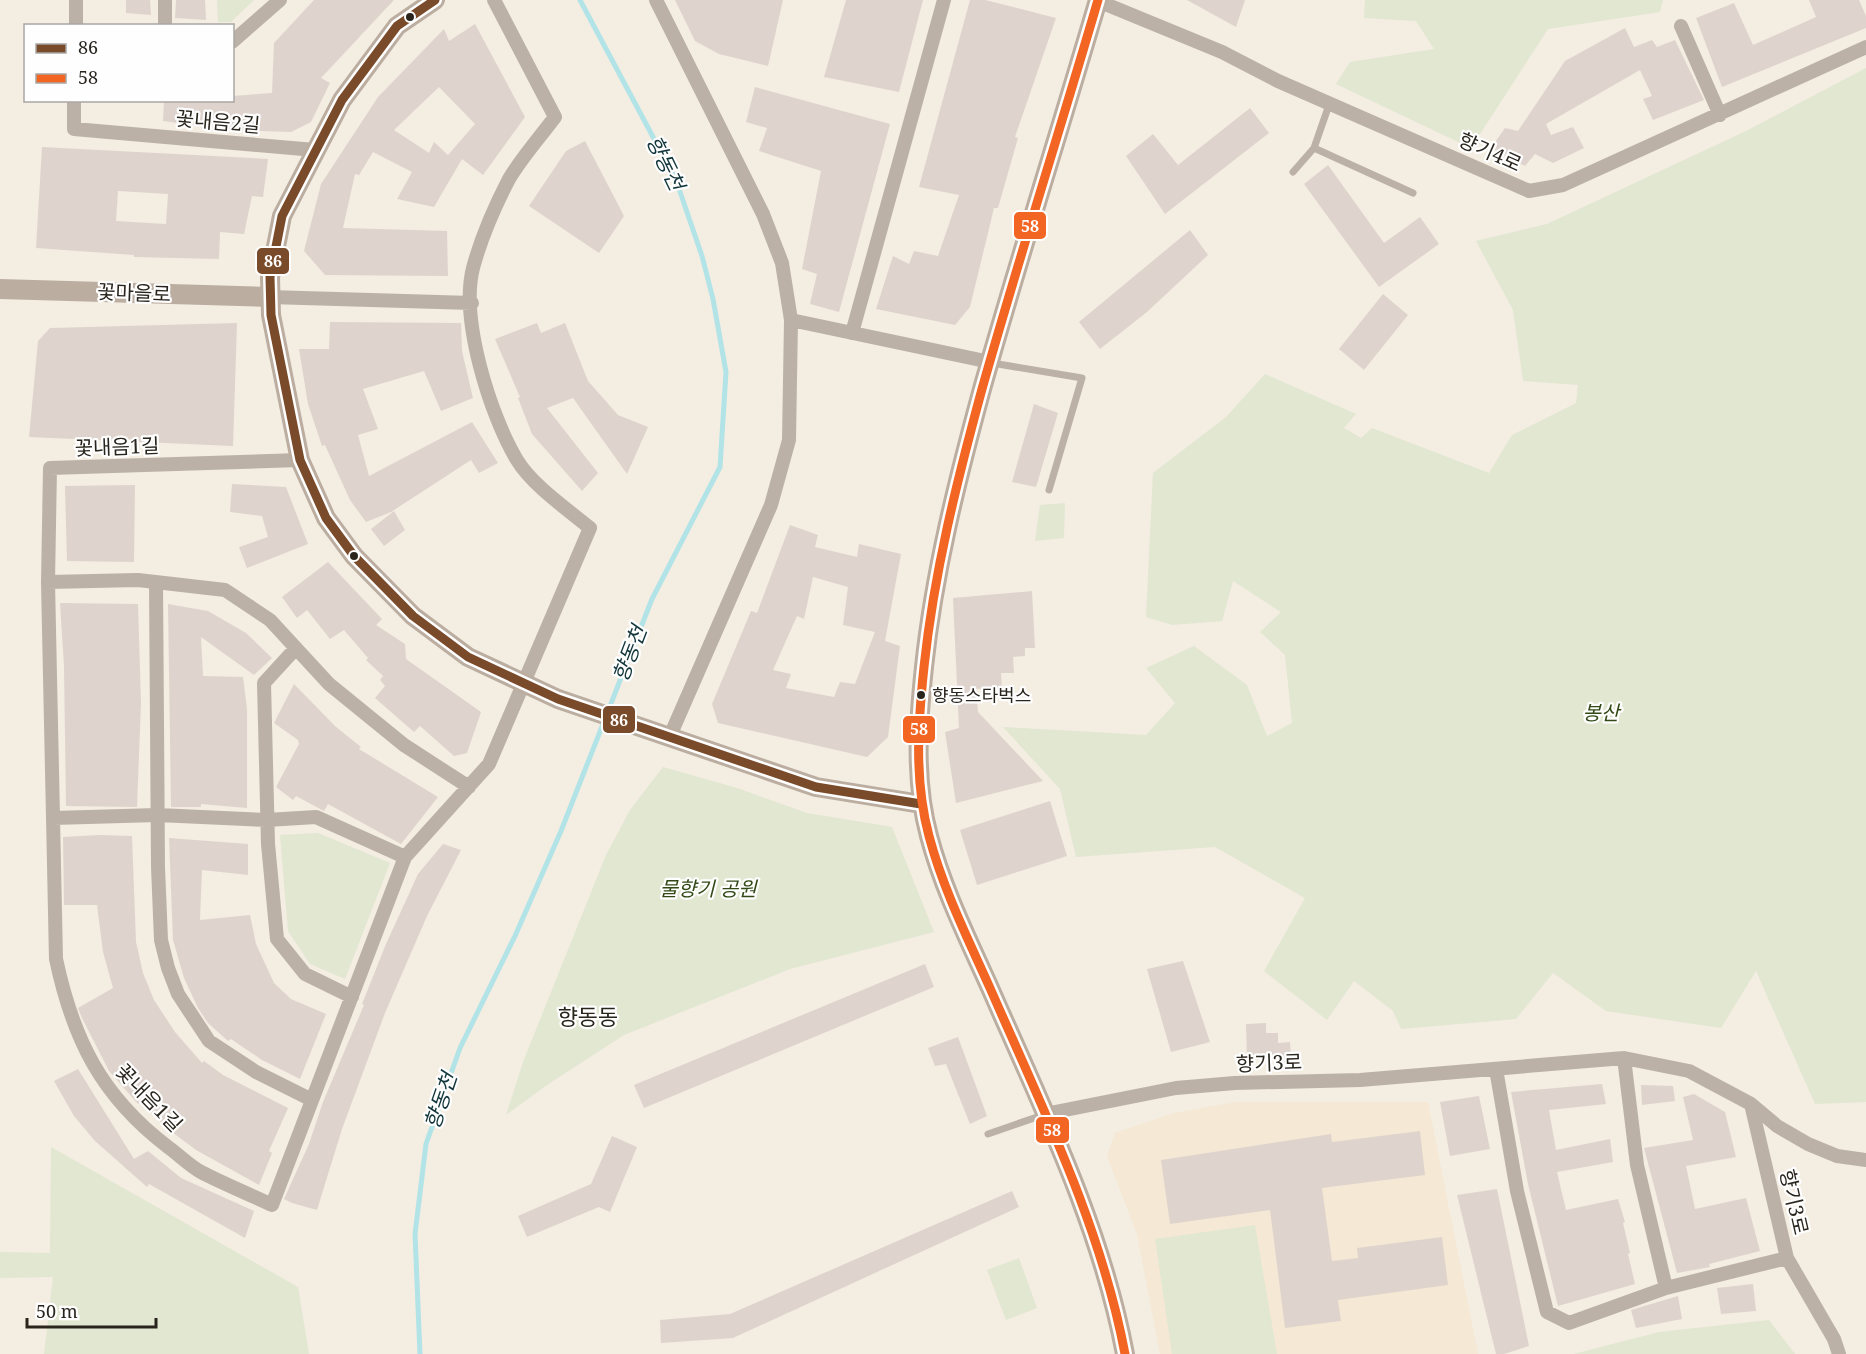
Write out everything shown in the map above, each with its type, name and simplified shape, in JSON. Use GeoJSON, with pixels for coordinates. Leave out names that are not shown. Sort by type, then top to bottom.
{"type":"FeatureCollection","features":[{"type":"Feature","properties":{"kind":"street"},"geometry":{"type":"LineString","coordinates":[[76,0],[76,24]]}},
{"type":"Feature","properties":{"kind":"street"},"geometry":{"type":"LineString","coordinates":[[165,0],[165,24]]}},
{"type":"Feature","properties":{"kind":"street"},"geometry":{"type":"LineString","coordinates":[[234,42],[280,0]]}},
{"type":"Feature","properties":{"kind":"street"},"geometry":{"type":"LineString","coordinates":[[435,0],[397,26],[342,100],[282,216],[269,297],[300,460],[326,518],[354,556],[413,616],[468,657],[558,699],[816,787],[921,804]]}},
{"type":"Feature","properties":{"kind":"street"},"geometry":{"type":"LineString","coordinates":[[472,303],[473,270],[485,234],[510,178],[555,117],[494,0]]}},
{"type":"Feature","properties":{"kind":"street"},"geometry":{"type":"LineString","coordinates":[[656,0],[762,214],[782,263],[791,320],[789,440],[771,505],[670,736]]}},
{"type":"Feature","properties":{"kind":"street"},"geometry":{"type":"LineString","coordinates":[[852,333],[944,0]]}},
{"type":"Feature","properties":{"kind":"street"},"geometry":{"type":"LineString","coordinates":[[1097,0],[1018,260],[955,486],[930,609],[918,717],[921,804],[929,839],[953,904],[1045,1114],[1091,1227],[1117,1308],[1125,1354]]}},
{"type":"Feature","properties":{"kind":"street","name":"향기4로"},"geometry":{"type":"LineString","coordinates":[[1097,0],[1222,52],[1278,81],[1529,191],[1563,185],[1866,47]]}},
{"type":"Feature","properties":{"kind":"street"},"geometry":{"type":"LineString","coordinates":[[1681,26],[1720,115]]}},
{"type":"Feature","properties":{"kind":"street","name":"꽃내음2길"},"geometry":{"type":"LineString","coordinates":[[74,102],[74,129],[315,150]]}},
{"type":"Feature","properties":{"kind":"street","name":"꽃마을로"},"geometry":{"type":"LineString","coordinates":[[0,289],[472,303]]}},
{"type":"Feature","properties":{"kind":"street","name":"꽃내음1길"},"geometry":{"type":"LineString","coordinates":[[300,460],[50,468],[48,582],[56,959],[66,1004],[82,1046],[108,1089],[150,1133],[199,1171],[272,1205],[405,857],[489,764],[590,528],[552,497],[517,461],[486,391],[474,335],[472,303]]}},
{"type":"Feature","properties":{"kind":"street"},"geometry":{"type":"LineString","coordinates":[[791,320],[990,362]]}},
{"type":"Feature","properties":{"kind":"street"},"geometry":{"type":"LineString","coordinates":[[48,582],[138,580],[225,590],[270,620],[329,684],[404,745],[469,787]]}},
{"type":"Feature","properties":{"kind":"street"},"geometry":{"type":"LineString","coordinates":[[156,582],[161,940],[178,994],[209,1041],[256,1072],[312,1100]]}},
{"type":"Feature","properties":{"kind":"street"},"geometry":{"type":"LineString","coordinates":[[296,648],[264,683],[267,820],[277,939],[305,974],[352,997]]}},
{"type":"Feature","properties":{"kind":"street"},"geometry":{"type":"LineString","coordinates":[[53,818],[158,815],[267,820],[316,817],[405,857]]}},
{"type":"Feature","properties":{"kind":"street"},"geometry":{"type":"LineString","coordinates":[[1624,1058],[1637,1165],[1666,1288]]}},
{"type":"Feature","properties":{"kind":"street","name":"향기3로"},"geometry":{"type":"LineString","coordinates":[[1045,1114],[1176,1088],[1235,1083],[1360,1080],[1624,1058],[1689,1071],[1751,1104],[1777,1126],[1808,1144],[1837,1156],[1866,1160]]}},
{"type":"Feature","properties":{"kind":"street","name":"향기3로"},"geometry":{"type":"LineString","coordinates":[[1496,1069],[1517,1191],[1547,1312],[1558,1320],[1569,1323],[1666,1288],[1787,1258],[1751,1104]]}},
{"type":"Feature","properties":{"kind":"street"},"geometry":{"type":"LineString","coordinates":[[1787,1258],[1834,1339],[1839,1354]]}},
{"type":"Feature","properties":{"kind":"lane"},"geometry":{"type":"LineString","coordinates":[[1293,172],[1314,148],[1330,102]]}},
{"type":"Feature","properties":{"kind":"lane"},"geometry":{"type":"LineString","coordinates":[[1314,148],[1413,193]]}},
{"type":"Feature","properties":{"kind":"lane"},"geometry":{"type":"LineString","coordinates":[[990,362],[1082,378],[1049,490]]}},
{"type":"Feature","properties":{"kind":"lane"},"geometry":{"type":"LineString","coordinates":[[988,1134],[1045,1114]]}},
{"type":"Feature","properties":{"kind":"shaded area"},"geometry":{"type":"Polygon","coordinates":[[[1236,1102],[1428,1102],[1478,1354],[1160,1354],[1137,1234],[1107,1156],[1115,1133],[1174,1113],[1236,1102]]]}},
{"type":"Feature","properties":{"kind":"green space"},"geometry":{"type":"Polygon","coordinates":[[[217,0],[254,0],[231,22],[218,22],[217,0]]]}},
{"type":"Feature","properties":{"kind":"green space"},"geometry":{"type":"Polygon","coordinates":[[[1365,0],[1663,0],[1660,12],[1548,29],[1471,148],[1336,84],[1350,62],[1434,49],[1416,21],[1364,18],[1365,0]]]}},
{"type":"Feature","properties":{"kind":"green space","name":"봉산"},"geometry":{"type":"Polygon","coordinates":[[[1866,68],[1866,1102],[1815,1104],[1756,971],[1721,1028],[1606,1011],[1553,973],[1516,1019],[1401,1029],[1393,1011],[1354,981],[1327,1020],[1264,971],[1305,898],[1215,847],[1076,857],[1060,789],[1003,727],[1146,735],[1175,703],[1146,668],[1194,646],[1247,685],[1267,736],[1292,723],[1285,655],[1260,632],[1281,612],[1233,581],[1222,621],[1172,625],[1146,617],[1153,473],[1226,417],[1265,374],[1356,414],[1344,428],[1361,438],[1372,428],[1489,473],[1512,435],[1576,403],[1578,385],[1523,381],[1513,310],[1476,241],[1547,224],[1746,131],[1866,68]]]}},
{"type":"Feature","properties":{"kind":"green space"},"geometry":{"type":"Polygon","coordinates":[[[1065,503],[1064,538],[1035,541],[1040,505],[1065,503]]]}},
{"type":"Feature","properties":{"kind":"green space","name":"물향기 공원"},"geometry":{"type":"Polygon","coordinates":[[[663,767],[737,788],[807,813],[892,827],[934,932],[790,969],[624,1035],[547,1085],[506,1115],[523,1062],[606,855],[630,810],[663,767]]]}},
{"type":"Feature","properties":{"kind":"green space"},"geometry":{"type":"Polygon","coordinates":[[[318,833],[390,863],[345,979],[310,964],[288,931],[280,835],[318,833]]]}},
{"type":"Feature","properties":{"kind":"green space"},"geometry":{"type":"Polygon","coordinates":[[[51,1147],[298,1287],[309,1354],[44,1354],[53,1277],[0,1278],[0,1252],[50,1253],[51,1147]]]}},
{"type":"Feature","properties":{"kind":"green space"},"geometry":{"type":"Polygon","coordinates":[[[1255,1225],[1277,1354],[1172,1354],[1155,1239],[1255,1225]]]}},
{"type":"Feature","properties":{"kind":"green space"},"geometry":{"type":"Polygon","coordinates":[[[1019,1258],[1037,1308],[1006,1320],[987,1270],[1019,1258]]]}},
{"type":"Feature","properties":{"kind":"green space"},"geometry":{"type":"Polygon","coordinates":[[[1769,1320],[1795,1354],[1574,1354],[1659,1332],[1769,1320]]]}},
{"type":"Feature","properties":{"kind":"building"},"geometry":{"type":"Polygon","coordinates":[[[126,0],[150,0],[151,15],[126,13],[126,0]]]}},
{"type":"Feature","properties":{"kind":"building"},"geometry":{"type":"Polygon","coordinates":[[[176,0],[205,0],[206,20],[175,18],[176,0]]]}},
{"type":"Feature","properties":{"kind":"building"},"geometry":{"type":"Polygon","coordinates":[[[314,0],[394,0],[321,78],[330,83],[311,122],[291,132],[232,130],[163,121],[164,102],[234,102],[234,96],[272,93],[274,43],[314,0]]]}},
{"type":"Feature","properties":{"kind":"building"},"geometry":{"type":"Polygon","coordinates":[[[675,0],[783,0],[768,66],[719,54],[695,41],[675,0]]]}},
{"type":"Feature","properties":{"kind":"building"},"geometry":{"type":"Polygon","coordinates":[[[846,0],[923,0],[899,92],[824,77],[846,0]]]}},
{"type":"Feature","properties":{"kind":"building"},"geometry":{"type":"Polygon","coordinates":[[[970,0],[985,0],[1056,18],[1015,137],[1018,138],[998,208],[994,208],[970,307],[955,325],[876,309],[893,256],[909,264],[914,251],[938,256],[959,195],[919,187],[970,0]]]}},
{"type":"Feature","properties":{"kind":"building"},"geometry":{"type":"Polygon","coordinates":[[[1187,0],[1245,0],[1236,27],[1187,0]]]}},
{"type":"Feature","properties":{"kind":"building"},"geometry":{"type":"Polygon","coordinates":[[[1809,0],[1859,0],[1866,16],[1866,28],[1722,87],[1696,18],[1734,3],[1753,45],[1816,17],[1809,0]]]}},
{"type":"Feature","properties":{"kind":"building"},"geometry":{"type":"Polygon","coordinates":[[[475,24],[525,117],[483,175],[462,159],[434,207],[397,199],[412,172],[373,152],[359,175],[355,174],[343,228],[447,231],[448,276],[325,275],[304,251],[321,184],[378,97],[444,29],[449,41],[475,24]],[[439,87],[394,130],[429,153],[434,142],[448,155],[475,124],[439,87]]]}},
{"type":"Feature","properties":{"kind":"building"},"geometry":{"type":"Polygon","coordinates":[[[1625,28],[1634,47],[1652,40],[1657,47],[1675,40],[1704,100],[1653,120],[1643,99],[1652,96],[1640,70],[1546,124],[1551,135],[1573,127],[1584,148],[1553,163],[1535,154],[1525,166],[1491,148],[1505,128],[1518,131],[1565,61],[1625,28]]]}},
{"type":"Feature","properties":{"kind":"building"},"geometry":{"type":"Polygon","coordinates":[[[755,87],[890,124],[839,312],[810,304],[817,274],[802,269],[821,171],[759,151],[767,128],[746,122],[755,87]]]}},
{"type":"Feature","properties":{"kind":"building"},"geometry":{"type":"Polygon","coordinates":[[[1250,108],[1269,133],[1165,214],[1126,156],[1153,134],[1178,165],[1250,108]]]}},
{"type":"Feature","properties":{"kind":"building"},"geometry":{"type":"Polygon","coordinates":[[[585,141],[624,216],[599,253],[529,206],[566,151],[585,141]]]}},
{"type":"Feature","properties":{"kind":"building"},"geometry":{"type":"Polygon","coordinates":[[[42,147],[268,159],[263,197],[252,196],[244,234],[220,232],[219,259],[134,257],[134,255],[36,248],[42,147]],[[118,191],[116,221],[166,224],[168,194],[118,191]]]}},
{"type":"Feature","properties":{"kind":"building"},"geometry":{"type":"Polygon","coordinates":[[[1328,165],[1384,243],[1420,217],[1439,244],[1379,287],[1304,184],[1328,165]]]}},
{"type":"Feature","properties":{"kind":"building"},"geometry":{"type":"Polygon","coordinates":[[[1190,230],[1208,255],[1147,312],[1100,349],[1079,322],[1190,230]]]}},
{"type":"Feature","properties":{"kind":"building"},"geometry":{"type":"Polygon","coordinates":[[[1383,294],[1408,315],[1364,370],[1339,349],[1383,294]]]}},
{"type":"Feature","properties":{"kind":"building"},"geometry":{"type":"Polygon","coordinates":[[[330,322],[461,323],[462,351],[473,398],[441,411],[424,371],[363,389],[378,429],[358,435],[369,476],[472,422],[498,463],[479,473],[471,460],[391,512],[366,522],[350,500],[325,445],[322,446],[308,404],[299,349],[329,349],[330,322]]]}},
{"type":"Feature","properties":{"kind":"building"},"geometry":{"type":"Polygon","coordinates":[[[237,323],[233,446],[29,437],[38,341],[50,328],[237,323]]]}},
{"type":"Feature","properties":{"kind":"building"},"geometry":{"type":"Polygon","coordinates":[[[537,323],[541,333],[565,323],[588,381],[618,415],[648,427],[627,474],[573,398],[547,408],[598,473],[582,491],[532,434],[518,398],[520,397],[495,339],[537,323]]]}},
{"type":"Feature","properties":{"kind":"building"},"geometry":{"type":"Polygon","coordinates":[[[1034,404],[1058,413],[1036,487],[1012,482],[1034,404]]]}},
{"type":"Feature","properties":{"kind":"building"},"geometry":{"type":"Polygon","coordinates":[[[232,484],[286,487],[308,544],[247,568],[239,547],[268,537],[262,516],[230,512],[232,484]]]}},
{"type":"Feature","properties":{"kind":"building"},"geometry":{"type":"Polygon","coordinates":[[[135,485],[134,562],[67,561],[65,486],[135,485]]]}},
{"type":"Feature","properties":{"kind":"building"},"geometry":{"type":"Polygon","coordinates":[[[394,511],[405,530],[384,546],[371,529],[394,511]]]}},
{"type":"Feature","properties":{"kind":"building"},"geometry":{"type":"Polygon","coordinates":[[[790,525],[818,535],[815,547],[857,557],[859,544],[901,554],[885,641],[900,646],[888,737],[867,757],[718,723],[712,704],[751,611],[757,613],[790,525]],[[813,577],[804,619],[797,616],[773,670],[791,674],[786,688],[834,697],[840,682],[855,684],[875,632],[843,625],[848,587],[813,577]]]}},
{"type":"Feature","properties":{"kind":"building"},"geometry":{"type":"Polygon","coordinates":[[[328,562],[382,619],[376,625],[405,644],[406,659],[481,712],[467,753],[454,756],[420,726],[414,732],[375,698],[385,686],[380,680],[383,676],[366,660],[368,658],[344,630],[330,639],[307,610],[297,618],[282,597],[328,562]]]}},
{"type":"Feature","properties":{"kind":"building"},"geometry":{"type":"Polygon","coordinates":[[[1032,591],[1035,648],[1025,648],[1025,656],[1013,657],[1014,673],[1001,673],[1002,688],[976,689],[978,712],[1043,781],[956,803],[945,732],[959,728],[953,598],[1032,591]]]}},
{"type":"Feature","properties":{"kind":"building"},"geometry":{"type":"Polygon","coordinates":[[[60,603],[138,604],[141,703],[137,807],[66,806],[64,666],[60,603]]]}},
{"type":"Feature","properties":{"kind":"building"},"geometry":{"type":"Polygon","coordinates":[[[168,604],[208,611],[246,633],[272,658],[254,675],[201,637],[203,676],[243,677],[247,709],[247,808],[201,804],[201,807],[171,807],[168,604]]]}},
{"type":"Feature","properties":{"kind":"building"},"geometry":{"type":"Polygon","coordinates":[[[294,684],[335,726],[361,747],[359,749],[438,797],[401,844],[328,804],[324,811],[296,796],[293,800],[276,787],[299,744],[298,740],[274,723],[294,684]]]}},
{"type":"Feature","properties":{"kind":"building"},"geometry":{"type":"Polygon","coordinates":[[[1050,801],[1067,856],[977,885],[960,830],[1050,801]]]}},
{"type":"Feature","properties":{"kind":"building"},"geometry":{"type":"Polygon","coordinates":[[[132,836],[136,942],[143,973],[154,1000],[175,1032],[202,1063],[204,1061],[223,1075],[288,1108],[269,1151],[272,1153],[259,1185],[196,1150],[164,1126],[141,1101],[138,1104],[109,1071],[82,1018],[78,1008],[113,988],[103,952],[97,905],[64,905],[63,837],[132,836]]]}},
{"type":"Feature","properties":{"kind":"building"},"geometry":{"type":"Polygon","coordinates":[[[169,838],[248,844],[248,875],[202,870],[200,920],[250,915],[256,944],[274,983],[291,999],[326,1014],[300,1079],[262,1060],[231,1039],[228,1041],[208,1023],[198,1008],[184,978],[173,940],[169,838]]]}},
{"type":"Feature","properties":{"kind":"building"},"geometry":{"type":"Polygon","coordinates":[[[443,844],[461,850],[427,916],[385,1013],[342,1129],[317,1210],[292,1203],[284,1199],[309,1144],[323,1102],[364,1005],[362,1004],[386,944],[418,874],[443,844]]]}},
{"type":"Feature","properties":{"kind":"building"},"geometry":{"type":"Polygon","coordinates":[[[1183,961],[1210,1042],[1171,1052],[1147,969],[1183,961]]]}},
{"type":"Feature","properties":{"kind":"building"},"geometry":{"type":"Polygon","coordinates":[[[925,964],[934,987],[644,1108],[634,1085],[925,964]]]}},
{"type":"Feature","properties":{"kind":"building"},"geometry":{"type":"Polygon","coordinates":[[[1266,1023],[1266,1033],[1278,1033],[1278,1043],[1290,1042],[1291,1058],[1247,1060],[1246,1024],[1266,1023]]]}},
{"type":"Feature","properties":{"kind":"building"},"geometry":{"type":"Polygon","coordinates":[[[958,1037],[987,1116],[970,1124],[946,1064],[935,1066],[928,1048],[958,1037]]]}},
{"type":"Feature","properties":{"kind":"building"},"geometry":{"type":"Polygon","coordinates":[[[78,1069],[134,1159],[148,1151],[181,1178],[254,1211],[245,1238],[149,1184],[147,1187],[95,1141],[74,1116],[54,1081],[78,1069]]]}},
{"type":"Feature","properties":{"kind":"building"},"geometry":{"type":"Polygon","coordinates":[[[1602,1084],[1606,1104],[1549,1110],[1556,1150],[1610,1139],[1613,1162],[1557,1172],[1566,1210],[1618,1199],[1625,1222],[1623,1223],[1630,1253],[1628,1254],[1635,1284],[1558,1306],[1528,1184],[1511,1092],[1602,1084]]]}},
{"type":"Feature","properties":{"kind":"building"},"geometry":{"type":"Polygon","coordinates":[[[1641,1085],[1673,1086],[1675,1101],[1642,1105],[1641,1085]]]}},
{"type":"Feature","properties":{"kind":"building"},"geometry":{"type":"Polygon","coordinates":[[[1694,1094],[1725,1112],[1736,1157],[1686,1166],[1695,1209],[1746,1198],[1760,1251],[1709,1264],[1710,1267],[1677,1273],[1644,1148],[1693,1140],[1683,1097],[1694,1094]]]}},
{"type":"Feature","properties":{"kind":"building"},"geometry":{"type":"Polygon","coordinates":[[[1479,1096],[1490,1149],[1450,1156],[1440,1102],[1479,1096]]]}},
{"type":"Feature","properties":{"kind":"building"},"geometry":{"type":"Polygon","coordinates":[[[1420,1131],[1425,1175],[1322,1188],[1332,1261],[1358,1258],[1357,1248],[1442,1237],[1448,1285],[1338,1300],[1341,1321],[1285,1328],[1270,1210],[1170,1224],[1161,1160],[1331,1134],[1332,1142],[1420,1131]]]}},
{"type":"Feature","properties":{"kind":"building"},"geometry":{"type":"Polygon","coordinates":[[[612,1136],[637,1147],[610,1212],[599,1207],[527,1237],[518,1216],[591,1184],[612,1136]]]}},
{"type":"Feature","properties":{"kind":"building"},"geometry":{"type":"Polygon","coordinates":[[[1497,1189],[1529,1346],[1504,1354],[1496,1354],[1457,1195],[1497,1189]]]}},
{"type":"Feature","properties":{"kind":"building"},"geometry":{"type":"Polygon","coordinates":[[[1012,1191],[1019,1207],[733,1338],[661,1343],[660,1320],[730,1314],[1012,1191]]]}},
{"type":"Feature","properties":{"kind":"building"},"geometry":{"type":"Polygon","coordinates":[[[1753,1284],[1756,1311],[1721,1314],[1717,1288],[1753,1284]]]}},
{"type":"Feature","properties":{"kind":"building"},"geometry":{"type":"Polygon","coordinates":[[[1678,1296],[1682,1319],[1636,1328],[1631,1310],[1678,1296]]]}},
{"type":"Feature","properties":{"kind":"waterway","name":"향동천"},"geometry":{"type":"LineString","coordinates":[[420,1354],[415,1234],[426,1144],[460,1048],[515,936],[561,831],[652,599],[720,467],[726,372],[713,299],[702,256],[676,180],[580,0]]}},
{"type":"Feature","properties":{"kind":"transit line","name":"86"},"geometry":{"type":"LineString","coordinates":[[435,0],[397,26],[342,100],[282,216],[270,277],[271,315],[300,460],[326,518],[354,556],[413,616],[468,657],[558,699],[816,787],[921,804]]}},
{"type":"Feature","properties":{"kind":"transit line","name":"58"},"geometry":{"type":"LineString","coordinates":[[1098,0],[996,340],[955,492],[928,632],[920,709],[919,773],[924,815],[941,875],[1068,1168],[1101,1260],[1125,1354]]}},
{"type":"Feature","properties":{"kind":"place","name":"향동스타벅스"},"geometry":{"type":"Point","coordinates":[921,695]}},
{"type":"Feature","properties":{"kind":"district","name":"향동동"},"geometry":{"type":"Point","coordinates":[588,1017]}}]}
